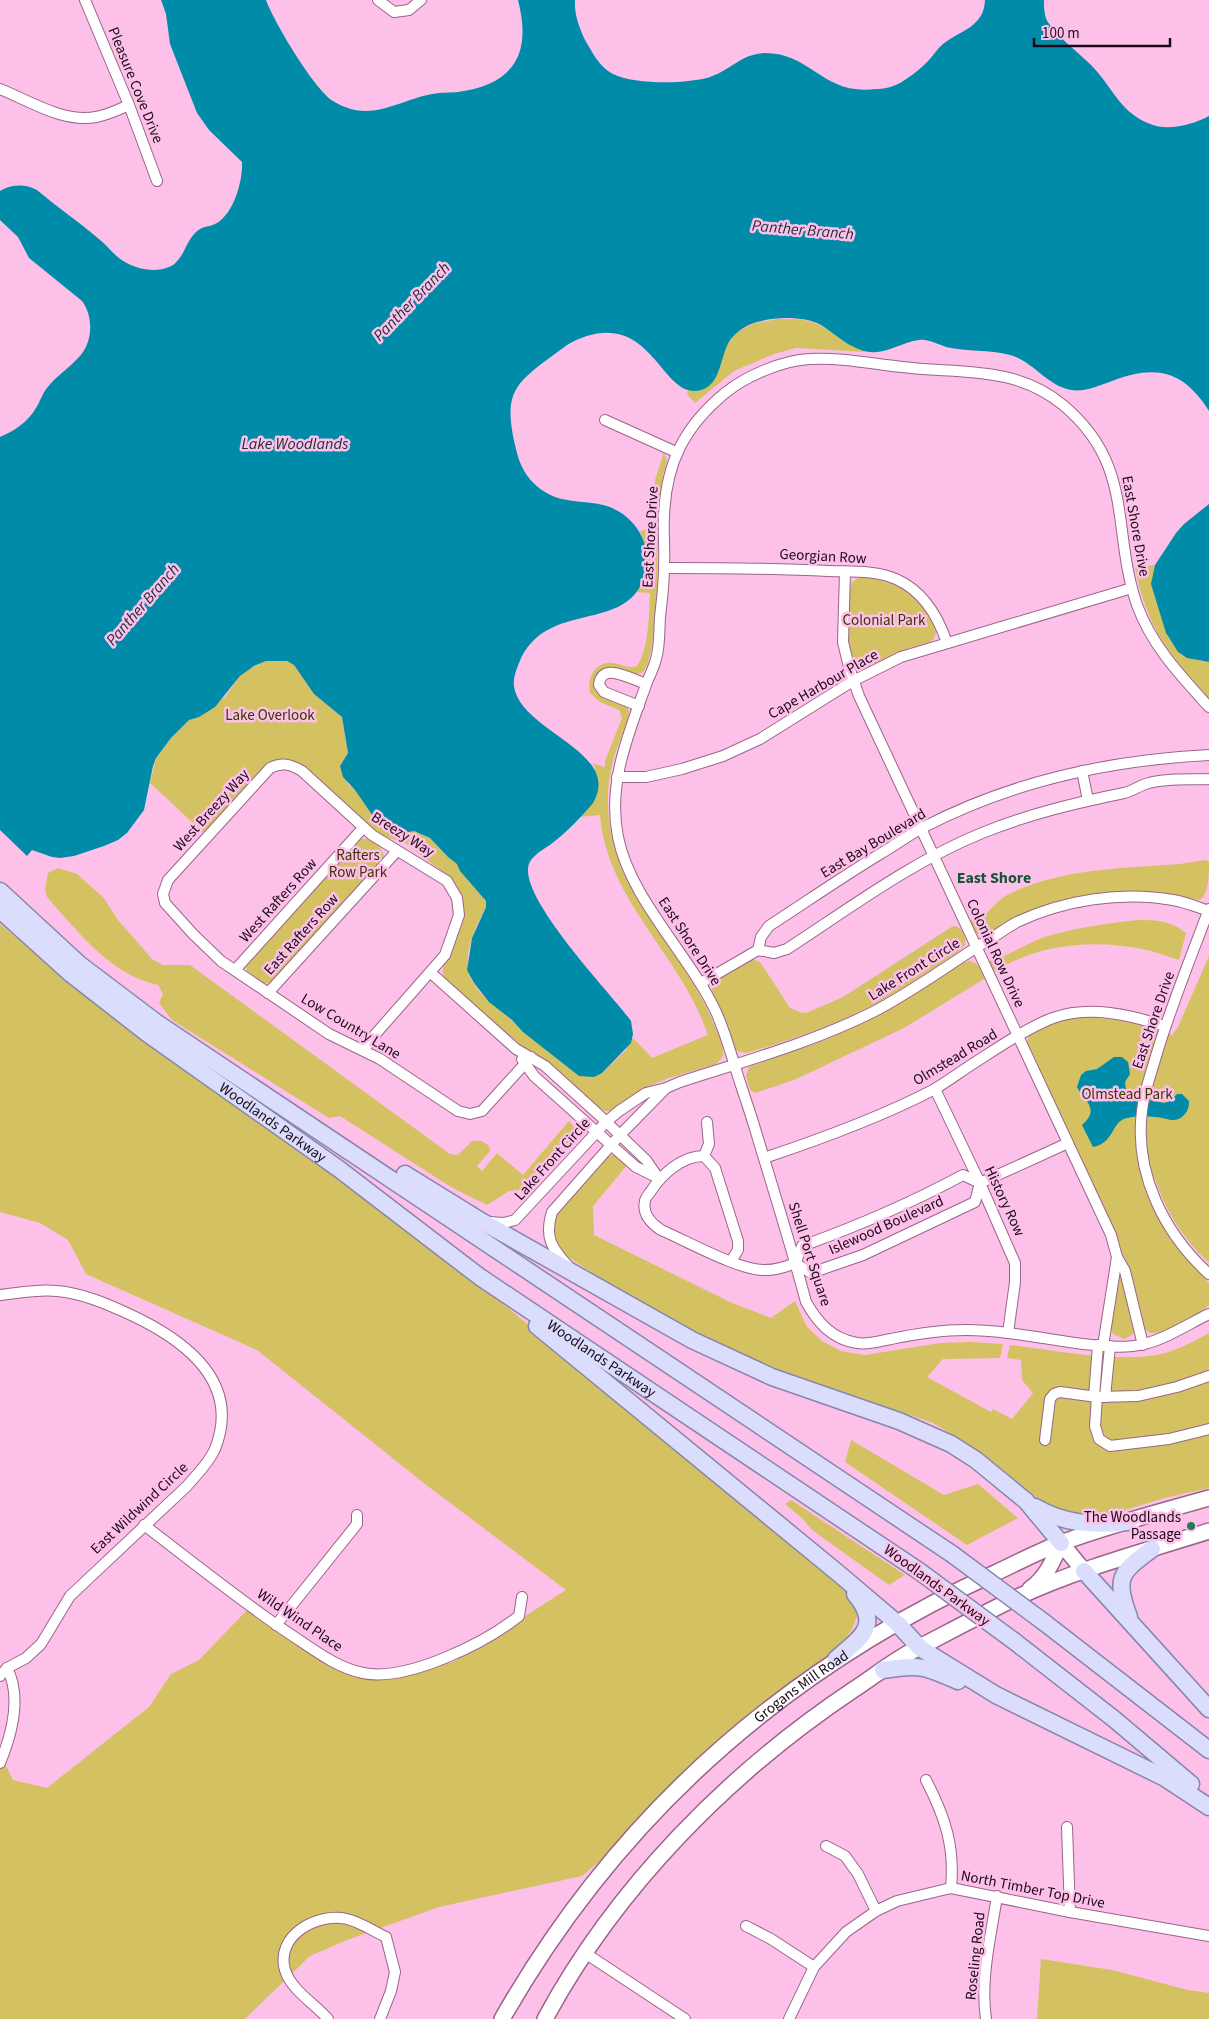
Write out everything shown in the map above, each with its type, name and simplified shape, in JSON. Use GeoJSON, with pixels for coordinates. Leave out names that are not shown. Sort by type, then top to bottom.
{"type":"FeatureCollection","features":[{"type":"Feature","properties":{"kind":"main road","name":"Woodlands Parkway"},"geometry":{"type":"LineString","coordinates":[[0,891],[79,964],[157,1023],[952,1554],[1045,1623],[1209,1750]]}},
{"type":"Feature","properties":{"kind":"main road","name":"Woodlands Parkway"},"geometry":{"type":"LineString","coordinates":[[0,910],[71,974],[148,1034],[339,1169],[480,1277],[919,1570],[1114,1719],[1209,1800]]}},
{"type":"Feature","properties":{"kind":"main road"},"geometry":{"type":"LineString","coordinates":[[231,1071],[256,1082],[481,1221],[692,1340],[772,1377],[899,1421],[951,1444],[976,1460],[1026,1501],[1049,1515],[1090,1525],[1127,1522]]}},
{"type":"Feature","properties":{"kind":"main road"},"geometry":{"type":"LineString","coordinates":[[480,1277],[571,1355],[838,1573],[897,1623],[920,1648],[996,1695],[1165,1778],[1209,1807]]}},
{"type":"Feature","properties":{"kind":"main road","name":"Grogans Mill Road"},"geometry":{"type":"LineString","coordinates":[[502,2019],[532,1969],[565,1920],[639,1829],[680,1786],[737,1733],[788,1693],[836,1659],[897,1623],[967,1586],[1061,1543],[1209,1498]]}},
{"type":"Feature","properties":{"kind":"main road"},"geometry":{"type":"LineString","coordinates":[[1026,1501],[1084,1571],[1209,1708]]}},
{"type":"Feature","properties":{"kind":"main road"},"geometry":{"type":"LineString","coordinates":[[545,2019],[585,1954],[626,1898],[700,1815],[761,1759],[809,1720],[920,1648],[1021,1596],[1084,1571],[1209,1531]]}},
{"type":"Feature","properties":{"kind":"main road"},"geometry":{"type":"LineString","coordinates":[[1021,1596],[1040,1582],[1061,1543]]}},
{"type":"Feature","properties":{"kind":"main road"},"geometry":{"type":"LineString","coordinates":[[1132,1623],[1122,1597],[1120,1586],[1122,1577],[1128,1568],[1152,1549]]}},
{"type":"Feature","properties":{"kind":"main road"},"geometry":{"type":"LineString","coordinates":[[836,1659],[863,1636],[868,1626],[867,1612],[859,1598],[838,1573]]}},
{"type":"Feature","properties":{"kind":"main road"},"geometry":{"type":"LineString","coordinates":[[884,1670],[922,1666],[968,1686],[996,1695]]}},
{"type":"Feature","properties":{"kind":"street","name":"Pleasure Cove Drive"},"geometry":{"type":"LineString","coordinates":[[85,0],[129,105],[157,181]]}},
{"type":"Feature","properties":{"kind":"street"},"geometry":{"type":"LineString","coordinates":[[378,0],[394,12],[409,10],[421,0]]}},
{"type":"Feature","properties":{"kind":"street"},"geometry":{"type":"LineString","coordinates":[[0,89],[62,115],[95,117],[110,114],[129,105]]}},
{"type":"Feature","properties":{"kind":"street","name":"East Shore Drive"},"geometry":{"type":"LineString","coordinates":[[734,1064],[718,1014],[701,983],[630,874],[618,840],[613,806],[622,754],[657,656],[664,568],[666,488],[676,452],[686,435],[708,408],[737,384],[768,369],[806,358],[873,363],[905,368],[991,373],[1029,384],[1059,402],[1085,428],[1105,458],[1113,477],[1132,588],[1145,624],[1155,643],[1173,668],[1209,707]]}},
{"type":"Feature","properties":{"kind":"street"},"geometry":{"type":"LineString","coordinates":[[605,420],[676,452]]}},
{"type":"Feature","properties":{"kind":"street","name":"Georgian Row"},"geometry":{"type":"LineString","coordinates":[[664,568],[770,568],[871,573],[896,580],[916,593],[931,607],[947,643]]}},
{"type":"Feature","properties":{"kind":"street","name":"Colonial Row Drive"},"geometry":{"type":"LineString","coordinates":[[845,572],[843,642],[853,681],[1111,1235],[1117,1257],[1125,1271],[1143,1345]]}},
{"type":"Feature","properties":{"kind":"street","name":"Cape Harbour Place"},"geometry":{"type":"LineString","coordinates":[[617,777],[646,778],[723,756],[760,739],[853,681],[901,657],[1132,588]]}},
{"type":"Feature","properties":{"kind":"street"},"geometry":{"type":"LineString","coordinates":[[639,706],[604,692],[599,686],[600,678],[604,673],[613,672],[646,684]]}},
{"type":"Feature","properties":{"kind":"street","name":"East Bay Boulevard"},"geometry":{"type":"LineString","coordinates":[[758,950],[761,937],[769,926],[921,829],[974,806],[1016,790],[1082,771],[1138,762],[1209,756]]}},
{"type":"Feature","properties":{"kind":"street","name":"West Breezy Way"},"geometry":{"type":"LineString","coordinates":[[163,894],[168,880],[270,768],[277,764],[293,766]]}},
{"type":"Feature","properties":{"kind":"street","name":"Breezy Way"},"geometry":{"type":"LineString","coordinates":[[293,766],[302,771],[363,828],[397,851],[448,881],[457,898],[459,915],[445,955],[431,973]]}},
{"type":"Feature","properties":{"kind":"street"},"geometry":{"type":"LineString","coordinates":[[1082,771],[1088,800]]}},
{"type":"Feature","properties":{"kind":"street"},"geometry":{"type":"LineString","coordinates":[[701,983],[758,950],[774,953],[787,949],[875,891],[934,856],[977,836],[1043,811],[1127,792],[1149,783],[1209,779]]}},
{"type":"Feature","properties":{"kind":"street","name":"West Rafters Row"},"geometry":{"type":"LineString","coordinates":[[235,970],[363,828]]}},
{"type":"Feature","properties":{"kind":"street","name":"East Rafters Row"},"geometry":{"type":"LineString","coordinates":[[268,993],[397,851]]}},
{"type":"Feature","properties":{"kind":"street","name":"Low Country Lane"},"geometry":{"type":"LineString","coordinates":[[163,894],[165,903],[193,934],[216,956],[235,970],[329,1034],[364,1050],[458,1111],[466,1114],[475,1114],[482,1111],[528,1060]]}},
{"type":"Feature","properties":{"kind":"street","name":"Lake Front Circle"},"geometry":{"type":"LineString","coordinates":[[481,1221],[504,1223],[515,1220],[618,1110],[646,1093],[791,1046],[845,1026],[901,996],[1016,923],[1046,910],[1081,901],[1118,897],[1147,897],[1174,900],[1209,910]]}},
{"type":"Feature","properties":{"kind":"street","name":"East Shore Drive"},"geometry":{"type":"LineString","coordinates":[[1209,910],[1165,1026],[1145,1092],[1141,1127],[1148,1181],[1160,1210],[1192,1258],[1209,1274]]}},
{"type":"Feature","properties":{"kind":"street"},"geometry":{"type":"LineString","coordinates":[[364,1050],[372,1038],[431,973],[528,1060],[545,1066],[646,1160],[659,1178]]}},
{"type":"Feature","properties":{"kind":"street","name":"Olmstead Road"},"geometry":{"type":"LineString","coordinates":[[764,1158],[830,1136],[935,1089],[1019,1036],[1054,1018],[1082,1012],[1110,1013],[1136,1017],[1165,1026]]}},
{"type":"Feature","properties":{"kind":"street"},"geometry":{"type":"LineString","coordinates":[[528,1060],[534,1076],[636,1167],[659,1178]]}},
{"type":"Feature","properties":{"kind":"street","name":"Shell Port Square"},"geometry":{"type":"LineString","coordinates":[[734,1064],[806,1302],[815,1317],[827,1330],[841,1338],[858,1343],[874,1343],[947,1331],[966,1330],[1008,1333],[1104,1346],[1143,1345],[1156,1341],[1209,1314]]}},
{"type":"Feature","properties":{"kind":"street","name":"Lake Front Circle"},"geometry":{"type":"LineString","coordinates":[[573,1272],[550,1240],[552,1212],[620,1135],[666,1088]]}},
{"type":"Feature","properties":{"kind":"street","name":"History Row"},"geometry":{"type":"LineString","coordinates":[[935,1089],[980,1183],[1015,1263],[1015,1282],[1008,1333]]}},
{"type":"Feature","properties":{"kind":"street"},"geometry":{"type":"LineString","coordinates":[[704,1156],[709,1144],[707,1122]]}},
{"type":"Feature","properties":{"kind":"street"},"geometry":{"type":"LineString","coordinates":[[980,1183],[1068,1143]]}},
{"type":"Feature","properties":{"kind":"street"},"geometry":{"type":"LineString","coordinates":[[731,1261],[738,1250],[738,1241],[715,1168],[704,1156],[697,1156],[686,1160],[659,1178],[645,1201],[646,1213],[652,1224],[661,1230],[748,1269],[766,1270],[795,1263]]}},
{"type":"Feature","properties":{"kind":"street","name":"Islewood Boulevard"},"geometry":{"type":"LineString","coordinates":[[963,1176],[980,1183],[975,1202],[863,1255],[811,1273],[795,1263],[802,1246],[849,1229],[903,1206],[963,1176]]}},
{"type":"Feature","properties":{"kind":"street","name":"Colonial Row Drive"},"geometry":{"type":"LineString","coordinates":[[1117,1257],[1095,1426],[1100,1439],[1110,1446],[1169,1439],[1209,1429]]}},
{"type":"Feature","properties":{"kind":"street","name":"East Wildwind Circle"},"geometry":{"type":"LineString","coordinates":[[0,1295],[36,1291],[58,1291],[88,1297],[145,1321],[188,1348],[202,1363],[218,1391],[221,1415],[220,1432],[214,1450],[204,1467],[187,1486],[70,1596],[41,1644],[26,1658],[2,1671]]}},
{"type":"Feature","properties":{"kind":"street"},"geometry":{"type":"LineString","coordinates":[[1045,1440],[1050,1399],[1054,1394],[1060,1392],[1099,1397],[1138,1396],[1178,1387],[1209,1376]]}},
{"type":"Feature","properties":{"kind":"street"},"geometry":{"type":"LineString","coordinates":[[276,1625],[357,1524],[357,1515]]}},
{"type":"Feature","properties":{"kind":"street","name":"Wild Wind Place"},"geometry":{"type":"LineString","coordinates":[[144,1526],[276,1625],[329,1660],[363,1673],[380,1674],[438,1661],[505,1627],[519,1616],[522,1597]]}},
{"type":"Feature","properties":{"kind":"street"},"geometry":{"type":"LineString","coordinates":[[0,1762],[10,1740],[13,1722],[12,1678],[2,1671]]}},
{"type":"Feature","properties":{"kind":"street"},"geometry":{"type":"LineString","coordinates":[[926,1780],[944,1817],[948,1832],[953,1869],[952,1888]]}},
{"type":"Feature","properties":{"kind":"street"},"geometry":{"type":"LineString","coordinates":[[1067,1828],[1070,1912]]}},
{"type":"Feature","properties":{"kind":"street"},"geometry":{"type":"LineString","coordinates":[[826,1846],[845,1856],[858,1874],[876,1911]]}},
{"type":"Feature","properties":{"kind":"street","name":"North Timber Top Drive"},"geometry":{"type":"LineString","coordinates":[[789,2019],[814,1967],[846,1932],[876,1911],[897,1901],[952,1888],[1070,1912],[1209,1936]]}},
{"type":"Feature","properties":{"kind":"street","name":"Roseling Road"},"geometry":{"type":"LineString","coordinates":[[986,2019],[985,1984],[997,1896]]}},
{"type":"Feature","properties":{"kind":"street"},"geometry":{"type":"LineString","coordinates":[[328,2019],[294,1986],[285,1971],[284,1956],[287,1944],[295,1932],[328,1919],[347,1919],[386,1936],[395,1972],[391,1991],[380,2019]]}},
{"type":"Feature","properties":{"kind":"street"},"geometry":{"type":"LineString","coordinates":[[746,1926],[772,1939],[814,1967]]}},
{"type":"Feature","properties":{"kind":"street"},"geometry":{"type":"LineString","coordinates":[[585,1954],[684,2019]]}},
{"type":"Feature","properties":{"kind":"green space"},"geometry":{"type":"Polygon","coordinates":[[[777,319],[798,319],[812,322],[866,352],[796,348],[774,354],[734,371],[695,403],[687,394],[688,390],[698,391],[715,379],[726,347],[736,333],[752,324],[777,319]]]}},
{"type":"Feature","properties":{"kind":"green space","name":"Lake Overlook"},"geometry":{"type":"Polygon","coordinates":[[[664,452],[667,461],[658,507],[657,606],[647,666],[643,672],[636,674],[611,667],[606,668],[600,672],[595,680],[626,705],[629,711],[612,766],[609,782],[608,814],[614,845],[624,874],[706,1006],[720,1037],[723,1056],[716,1064],[651,1085],[609,1111],[605,1111],[586,1102],[445,979],[443,966],[463,904],[452,879],[405,843],[380,835],[322,785],[283,760],[205,834],[150,783],[156,758],[171,738],[189,720],[199,717],[226,696],[240,676],[247,670],[266,661],[287,661],[294,665],[314,694],[342,717],[348,753],[340,766],[348,784],[355,790],[379,825],[389,829],[414,831],[430,838],[448,857],[458,864],[460,871],[486,901],[486,907],[471,940],[468,967],[473,983],[488,1000],[579,1076],[602,1073],[626,1050],[633,1038],[652,1058],[708,1035],[696,1006],[681,979],[630,902],[616,875],[606,846],[600,815],[580,817],[587,811],[595,767],[592,763],[605,767],[605,761],[622,718],[619,710],[600,702],[590,693],[591,676],[597,668],[607,663],[630,667],[637,666],[644,650],[649,621],[650,593],[636,592],[643,578],[646,562],[645,546],[640,531],[652,528],[655,480],[664,452]]]}},
{"type":"Feature","properties":{"kind":"green space"},"geometry":{"type":"Polygon","coordinates":[[[1155,565],[1152,586],[1168,637],[1181,655],[1209,662],[1209,698],[1171,654],[1146,608],[1135,568],[1155,565]]]}},
{"type":"Feature","properties":{"kind":"green space","name":"Colonial Park"},"geometry":{"type":"Polygon","coordinates":[[[860,577],[897,586],[915,597],[930,616],[937,629],[934,639],[906,649],[866,668],[855,664],[850,655],[848,609],[852,582],[860,577]]]}},
{"type":"Feature","properties":{"kind":"green space","name":"Rafters Row Park"},"geometry":{"type":"Polygon","coordinates":[[[359,839],[367,839],[381,848],[384,856],[382,862],[272,982],[263,984],[254,978],[247,971],[246,964],[359,839]]]}},
{"type":"Feature","properties":{"kind":"green space"},"geometry":{"type":"Polygon","coordinates":[[[1206,860],[1209,862],[1208,884],[1200,900],[1151,893],[1072,898],[1027,912],[984,935],[976,933],[972,929],[970,920],[984,915],[1006,896],[1044,881],[1082,872],[1206,860]]]}},
{"type":"Feature","properties":{"kind":"green space"},"geometry":{"type":"Polygon","coordinates":[[[58,868],[77,874],[103,897],[118,920],[152,959],[163,965],[190,965],[450,1154],[458,1155],[472,1141],[482,1141],[489,1146],[490,1151],[477,1166],[482,1171],[497,1153],[523,1175],[569,1121],[578,1131],[532,1185],[523,1190],[509,1191],[487,1205],[451,1187],[340,1116],[329,1118],[172,1020],[159,1003],[163,994],[158,985],[141,980],[110,962],[83,937],[47,897],[45,890],[48,873],[58,868]]]}},
{"type":"Feature","properties":{"kind":"green space"},"geometry":{"type":"Polygon","coordinates":[[[1138,920],[1164,922],[1186,933],[1179,960],[1142,949],[1104,944],[1085,944],[1066,946],[1030,955],[996,971],[993,970],[989,961],[1054,934],[1090,926],[1138,920]]]}},
{"type":"Feature","properties":{"kind":"green space"},"geometry":{"type":"Polygon","coordinates":[[[0,924],[130,1030],[442,1253],[842,1586],[858,1614],[852,1629],[837,1651],[796,1679],[751,1714],[684,1773],[613,1850],[582,1876],[439,1907],[347,1940],[310,1956],[245,2019],[0,2019],[0,1754],[13,1780],[47,1788],[149,1707],[171,1674],[199,1660],[248,1609],[323,1661],[355,1677],[375,1679],[453,1662],[566,1590],[425,1484],[257,1350],[86,1274],[68,1240],[40,1223],[0,1212],[0,924]]]}},
{"type":"Feature","properties":{"kind":"green space"},"geometry":{"type":"Polygon","coordinates":[[[953,926],[963,932],[965,945],[958,952],[906,986],[842,1020],[795,1038],[747,1053],[737,1051],[735,1048],[712,992],[713,984],[717,979],[753,959],[760,962],[790,1008],[802,1013],[809,1012],[843,997],[953,926]]]}},
{"type":"Feature","properties":{"kind":"green space","name":"Olmstead Park"},"geometry":{"type":"Polygon","coordinates":[[[1209,956],[1209,1263],[1177,1225],[1159,1191],[1155,1179],[1144,1182],[1149,1197],[1171,1236],[1209,1283],[1209,1305],[1189,1320],[1174,1328],[1158,1333],[1150,1333],[1145,1329],[1141,1320],[1119,1242],[1027,1042],[1030,1034],[1038,1029],[1064,1019],[1083,1016],[1147,1024],[1172,1035],[1178,1027],[1209,956]]]}},
{"type":"Feature","properties":{"kind":"green space"},"geometry":{"type":"Polygon","coordinates":[[[969,961],[980,967],[984,979],[904,1028],[794,1080],[755,1093],[750,1090],[746,1076],[749,1067],[848,1030],[906,999],[962,963],[969,961]]]}},
{"type":"Feature","properties":{"kind":"green space"},"geometry":{"type":"Polygon","coordinates":[[[612,1155],[619,1156],[628,1164],[593,1206],[594,1235],[732,1303],[771,1318],[795,1301],[807,1327],[822,1341],[841,1351],[865,1355],[940,1343],[1003,1344],[1000,1358],[943,1359],[927,1377],[991,1412],[993,1409],[1012,1419],[1033,1393],[1022,1380],[1021,1360],[1007,1358],[1010,1345],[1102,1356],[1138,1357],[1169,1352],[1209,1333],[1209,1488],[1165,1498],[1105,1516],[1073,1518],[1045,1504],[973,1447],[933,1423],[746,1358],[647,1307],[647,1305],[629,1296],[563,1254],[555,1239],[554,1224],[557,1213],[606,1158],[612,1155]]]}},
{"type":"Feature","properties":{"kind":"green space"},"geometry":{"type":"Polygon","coordinates":[[[1117,1277],[1122,1277],[1135,1330],[1132,1335],[1124,1339],[1113,1334],[1110,1325],[1117,1277]]]}},
{"type":"Feature","properties":{"kind":"green space"},"geometry":{"type":"Polygon","coordinates":[[[851,1440],[944,1495],[978,1484],[1018,1518],[967,1545],[845,1462],[851,1440]]]}},
{"type":"Feature","properties":{"kind":"green space"},"geometry":{"type":"Polygon","coordinates":[[[791,1500],[905,1575],[889,1585],[812,1530],[803,1519],[785,1504],[791,1500]]]}},
{"type":"Feature","properties":{"kind":"green space"},"geometry":{"type":"Polygon","coordinates":[[[1041,1959],[1112,1970],[1188,1990],[1209,1993],[1209,2019],[1037,2019],[1041,1959]]]}},
{"type":"Feature","properties":{"kind":"water","name":"Lake Woodlands"},"geometry":{"type":"Polygon","coordinates":[[[161,0],[266,0],[295,54],[325,94],[346,108],[371,111],[432,94],[477,88],[493,82],[505,74],[514,63],[520,51],[522,19],[518,0],[575,0],[575,10],[579,25],[594,55],[608,71],[623,78],[648,82],[689,81],[710,77],[749,56],[765,53],[781,55],[795,60],[830,81],[843,86],[858,89],[879,89],[898,84],[909,77],[925,64],[943,44],[976,22],[984,9],[985,0],[1044,0],[1045,16],[1050,25],[1064,41],[1099,73],[1118,99],[1132,114],[1160,127],[1189,124],[1209,116],[1209,411],[1189,387],[1179,379],[1155,372],[1128,376],[1097,387],[1071,390],[1055,384],[1026,362],[1010,355],[954,349],[922,340],[882,351],[863,351],[850,345],[821,325],[796,318],[759,322],[748,326],[733,336],[726,349],[715,380],[704,389],[695,391],[684,389],[675,382],[646,350],[634,341],[619,334],[602,333],[571,342],[533,371],[516,390],[512,402],[512,432],[519,459],[531,480],[552,496],[600,504],[617,511],[634,524],[640,533],[647,553],[645,574],[636,593],[622,605],[605,612],[566,622],[548,630],[531,643],[519,663],[514,680],[515,691],[523,706],[537,720],[570,744],[584,757],[595,770],[599,786],[593,803],[584,813],[565,832],[531,860],[528,874],[535,894],[548,917],[566,942],[631,1021],[633,1034],[631,1043],[602,1073],[594,1077],[579,1076],[523,1032],[512,1020],[489,1002],[474,983],[467,970],[472,938],[486,907],[486,901],[460,871],[457,864],[430,838],[414,831],[397,834],[389,829],[385,830],[379,825],[355,790],[343,777],[340,766],[348,753],[342,717],[314,694],[294,665],[287,661],[266,661],[254,666],[240,676],[215,707],[199,717],[189,720],[171,738],[156,758],[153,766],[144,810],[127,833],[118,840],[74,856],[52,857],[32,850],[27,856],[0,830],[0,437],[15,429],[29,418],[45,390],[83,352],[89,338],[90,322],[86,307],[82,301],[29,258],[18,237],[0,220],[0,191],[18,186],[37,190],[102,242],[121,260],[135,267],[146,269],[164,269],[175,264],[196,232],[215,224],[223,218],[233,204],[239,187],[242,162],[209,130],[197,113],[170,44],[166,14],[161,0]]]}},
{"type":"Feature","properties":{"kind":"water"},"geometry":{"type":"Polygon","coordinates":[[[1209,504],[1209,662],[1187,658],[1178,652],[1166,633],[1151,584],[1155,565],[1176,533],[1209,504]]]}},
{"type":"Feature","properties":{"kind":"water"},"geometry":{"type":"Polygon","coordinates":[[[1114,1057],[1122,1057],[1128,1062],[1130,1074],[1125,1082],[1126,1090],[1131,1096],[1164,1103],[1170,1101],[1177,1094],[1182,1094],[1189,1101],[1188,1107],[1184,1115],[1177,1120],[1141,1116],[1122,1120],[1105,1141],[1093,1147],[1082,1125],[1088,1119],[1091,1110],[1077,1087],[1081,1075],[1086,1071],[1097,1069],[1114,1057]]]}},
{"type":"Feature","properties":{"kind":"place","name":"The Woodlands Passage"},"geometry":{"type":"Point","coordinates":[1191,1526]}},
{"type":"Feature","properties":{"kind":"district","name":"East Shore"},"geometry":{"type":"Point","coordinates":[994,877]}},
{"type":"Feature","properties":{"kind":"water label","name":"Panther Branch"},"geometry":{"type":"Point","coordinates":[803,229]}},
{"type":"Feature","properties":{"kind":"water label","name":"Panther Branch"},"geometry":{"type":"Point","coordinates":[411,301]}},
{"type":"Feature","properties":{"kind":"water label","name":"Panther Branch"},"geometry":{"type":"Point","coordinates":[142,604]}}]}
